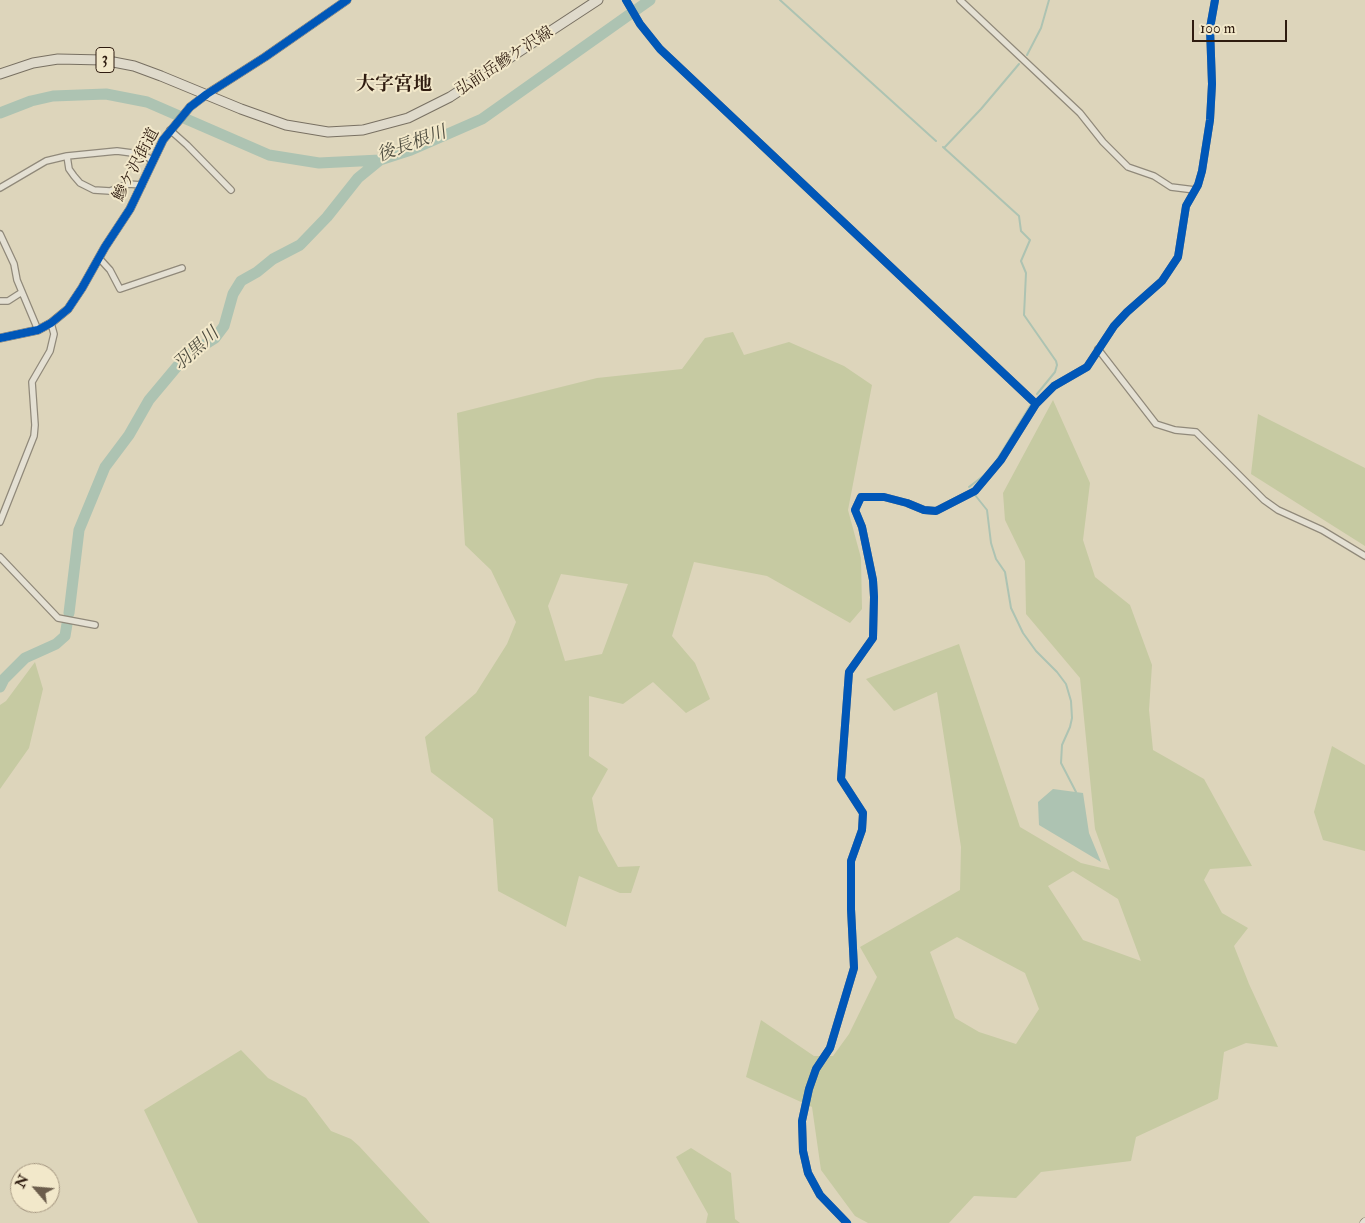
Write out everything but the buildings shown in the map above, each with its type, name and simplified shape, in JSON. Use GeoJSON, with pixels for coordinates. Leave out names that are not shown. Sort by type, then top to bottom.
{"type":"FeatureCollection","features":[{"type":"Feature","properties":{"kind":"main road","name":"弘前岳鰺ケ沢線"},"geometry":{"type":"LineString","coordinates":[[207,94],[241,109],[286,125],[312,130],[343,132],[382,126],[408,118],[450,97],[598,0]]}},
{"type":"Feature","properties":{"kind":"main road","name":"3"},"geometry":{"type":"LineString","coordinates":[[0,74],[33,63],[58,59],[103,60],[134,66],[207,94]]}},
{"type":"Feature","properties":{"kind":"street","name":"鰺ケ沢街道"},"geometry":{"type":"LineString","coordinates":[[0,338],[38,330],[52,323],[64,313],[75,299],[130,208],[153,160],[172,128],[190,107],[347,0]]}},
{"type":"Feature","properties":{"kind":"street"},"geometry":{"type":"LineString","coordinates":[[960,0],[1080,113],[1103,142],[1128,167],[1154,176],[1172,187],[1195,190]]}},
{"type":"Feature","properties":{"kind":"street"},"geometry":{"type":"LineString","coordinates":[[847,1223],[820,1195],[808,1173],[803,1151],[802,1122],[809,1089],[816,1069],[830,1048],[854,968],[851,861],[862,830],[863,813],[841,779],[848,672],[873,638],[874,596],[874,580],[862,527],[855,510],[862,497],[884,497],[924,510],[936,511],[974,490],[1001,460],[1036,404],[1054,386],[1087,367],[1114,326],[1162,281],[1178,257],[1186,206],[1195,190],[1202,171],[1210,120],[1212,84],[1210,28],[1215,0]]}},
{"type":"Feature","properties":{"kind":"street"},"geometry":{"type":"LineString","coordinates":[[627,1],[640,24],[660,49],[1036,404]]}},
{"type":"Feature","properties":{"kind":"street"},"geometry":{"type":"LineString","coordinates":[[172,128],[231,190]]}},
{"type":"Feature","properties":{"kind":"street"},"geometry":{"type":"LineString","coordinates":[[0,188],[46,161],[67,156],[117,151],[140,154],[153,160]]}},
{"type":"Feature","properties":{"kind":"street"},"geometry":{"type":"LineString","coordinates":[[67,156],[69,169],[74,176],[80,183],[94,190],[110,191],[128,184],[142,185]]}},
{"type":"Feature","properties":{"kind":"street"},"geometry":{"type":"LineString","coordinates":[[0,234],[14,264],[22,292],[38,330]]}},
{"type":"Feature","properties":{"kind":"street"},"geometry":{"type":"LineString","coordinates":[[99,258],[110,270],[120,289],[182,268]]}},
{"type":"Feature","properties":{"kind":"street"},"geometry":{"type":"LineString","coordinates":[[0,301],[8,301],[22,292]]}},
{"type":"Feature","properties":{"kind":"street"},"geometry":{"type":"LineString","coordinates":[[0,522],[34,436],[32,382],[50,351],[54,334],[52,323]]}},
{"type":"Feature","properties":{"kind":"street"},"geometry":{"type":"LineString","coordinates":[[1098,349],[1156,424],[1175,430],[1196,432],[1264,500],[1278,510],[1322,530],[1365,556]]}},
{"type":"Feature","properties":{"kind":"street"},"geometry":{"type":"LineString","coordinates":[[0,557],[58,618],[94,625]]}},
{"type":"Feature","properties":{"kind":"green space"},"geometry":{"type":"Polygon","coordinates":[[[733,332],[744,355],[789,342],[844,366],[872,385],[848,510],[861,558],[862,609],[850,623],[767,576],[694,562],[672,636],[695,663],[710,699],[686,713],[653,682],[623,704],[589,696],[589,756],[608,769],[592,798],[598,831],[618,867],[640,866],[631,893],[620,893],[579,876],[566,927],[498,891],[493,819],[431,772],[425,737],[476,693],[507,644],[516,622],[491,570],[465,545],[457,413],[597,378],[682,369],[705,338],[733,332]],[[561,574],[548,606],[565,661],[602,654],[628,584],[561,574]]]}},
{"type":"Feature","properties":{"kind":"green space"},"geometry":{"type":"Polygon","coordinates":[[[1053,400],[1090,483],[1083,540],[1095,577],[1130,605],[1152,665],[1149,710],[1153,750],[1204,779],[1252,866],[1210,869],[1204,880],[1222,913],[1248,928],[1234,946],[1278,1047],[1246,1043],[1224,1052],[1218,1099],[1136,1137],[1131,1161],[1041,1172],[1016,1198],[974,1196],[949,1223],[868,1223],[855,1216],[821,1170],[812,1107],[746,1077],[761,1020],[814,1056],[833,1056],[849,1034],[877,977],[860,947],[960,890],[961,847],[937,692],[894,711],[866,679],[959,644],[1020,827],[1081,863],[1110,870],[1095,829],[1080,678],[1026,614],[1025,561],[1005,520],[1003,493],[1053,400]],[[1073,871],[1048,886],[1083,940],[1141,961],[1118,899],[1073,871]],[[957,937],[930,952],[955,1018],[979,1032],[1016,1044],[1039,1009],[1025,973],[957,937]]]}},
{"type":"Feature","properties":{"kind":"green space"},"geometry":{"type":"Polygon","coordinates":[[[1258,414],[1365,468],[1365,546],[1251,474],[1258,414]]]}},
{"type":"Feature","properties":{"kind":"green space"},"geometry":{"type":"Polygon","coordinates":[[[35,662],[43,689],[29,748],[0,789],[0,705],[6,701],[35,662]]]}},
{"type":"Feature","properties":{"kind":"green space"},"geometry":{"type":"Polygon","coordinates":[[[1332,746],[1365,765],[1365,851],[1323,840],[1314,812],[1332,746]]]}},
{"type":"Feature","properties":{"kind":"green space"},"geometry":{"type":"Polygon","coordinates":[[[241,1050],[268,1078],[306,1098],[331,1131],[351,1139],[359,1146],[430,1223],[198,1223],[144,1110],[241,1050]]]}},
{"type":"Feature","properties":{"kind":"green space"},"geometry":{"type":"Polygon","coordinates":[[[691,1148],[731,1173],[735,1219],[740,1223],[706,1223],[708,1214],[676,1157],[691,1148]]]}},
{"type":"Feature","properties":{"kind":"shaded area"},"geometry":{"type":"Polygon","coordinates":[[[1053,789],[1083,793],[1089,833],[1101,862],[1039,825],[1038,802],[1053,789]]]}},
{"type":"Feature","properties":{"kind":"waterway","name":"後長根川"},"geometry":{"type":"LineString","coordinates":[[0,113],[31,101],[53,96],[106,94],[147,102],[269,155],[319,163],[380,160],[411,150],[482,119],[650,0]]}},
{"type":"Feature","properties":{"kind":"waterway"},"geometry":{"type":"LineString","coordinates":[[780,0],[936,141]]}},
{"type":"Feature","properties":{"kind":"waterway"},"geometry":{"type":"LineString","coordinates":[[1027,55],[1041,28],[1049,0]]}},
{"type":"Feature","properties":{"kind":"waterway"},"geometry":{"type":"LineString","coordinates":[[944,148],[981,109],[1019,64]]}},
{"type":"Feature","properties":{"kind":"waterway"},"geometry":{"type":"LineString","coordinates":[[943,147],[1019,216],[1021,231],[1030,240],[1021,261],[1026,273],[1024,315],[1057,365],[1055,372],[1037,394]]}},
{"type":"Feature","properties":{"kind":"waterway","name":"羽黒川"},"geometry":{"type":"LineString","coordinates":[[69,613],[79,530],[105,467],[129,435],[149,400],[185,357],[215,338],[224,326],[233,294],[241,281],[257,272],[273,259],[300,245],[327,217],[358,178],[380,160]]}},
{"type":"Feature","properties":{"kind":"waterway"},"geometry":{"type":"LineString","coordinates":[[993,466],[1030,406]]}},
{"type":"Feature","properties":{"kind":"waterway"},"geometry":{"type":"LineString","coordinates":[[969,487],[987,473]]}},
{"type":"Feature","properties":{"kind":"waterway"},"geometry":{"type":"LineString","coordinates":[[975,495],[987,510],[991,543],[996,559],[1005,572],[1011,608],[1023,633],[1036,651],[1066,684],[1071,701],[1072,718],[1062,745],[1061,763],[1076,792]]}},
{"type":"Feature","properties":{"kind":"waterway","name":"羽黒川"},"geometry":{"type":"LineString","coordinates":[[0,687],[4,679],[25,658],[56,644],[65,636],[67,624]]}},
{"type":"Feature","properties":{"kind":"cycle path"},"geometry":{"type":"LineString","coordinates":[[0,338],[38,330],[51,323],[68,309],[130,209],[163,140],[190,107],[347,0]]}},
{"type":"Feature","properties":{"kind":"cycle path"},"geometry":{"type":"LineString","coordinates":[[626,0],[640,24],[660,49],[1036,404]]}},
{"type":"Feature","properties":{"kind":"cycle path"},"geometry":{"type":"LineString","coordinates":[[847,1223],[820,1195],[808,1173],[803,1151],[802,1121],[809,1089],[816,1069],[830,1048],[854,968],[851,861],[862,830],[863,813],[841,779],[849,672],[873,638],[874,597],[873,580],[862,527],[855,510],[861,497],[884,497],[924,510],[936,511],[975,491],[1001,460],[1036,404],[1054,386],[1087,367],[1114,326],[1162,281],[1178,257],[1186,206],[1198,185],[1202,171],[1210,120],[1212,84],[1210,28],[1215,0]]}},
{"type":"Feature","properties":{"kind":"district","name":"大字宮地"},"geometry":{"type":"Point","coordinates":[394,86]}}]}
